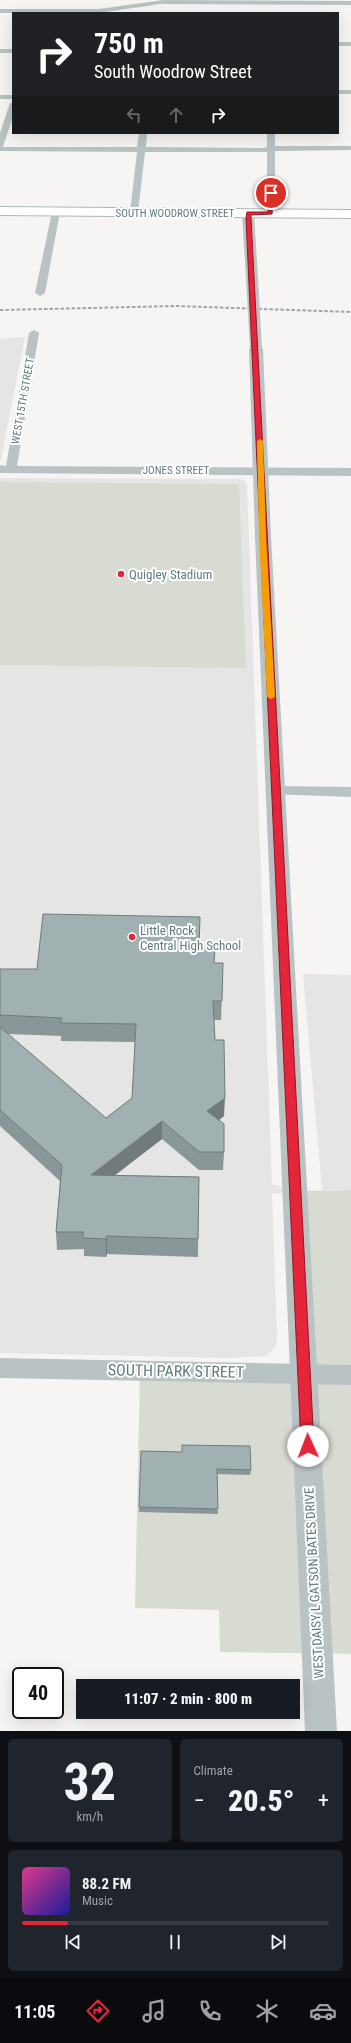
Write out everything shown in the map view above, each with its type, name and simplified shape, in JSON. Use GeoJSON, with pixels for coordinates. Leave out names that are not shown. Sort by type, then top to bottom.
{"type":"FeatureCollection","features":[{"type":"Feature","properties":{"kind":"main road","name":"SOUTH WOODROW STREET"},"geometry":{"type":"LineString","coordinates":[[0,211],[351,214]]}},
{"type":"Feature","properties":{"kind":"street"},"geometry":{"type":"LineString","coordinates":[[120,0],[138,12]]}},
{"type":"Feature","properties":{"kind":"street"},"geometry":{"type":"LineString","coordinates":[[50,12],[99,11],[160,2],[296,1],[351,3]]}},
{"type":"Feature","properties":{"kind":"street"},"geometry":{"type":"LineString","coordinates":[[265,2],[265,12]]}},
{"type":"Feature","properties":{"kind":"street"},"geometry":{"type":"LineString","coordinates":[[1,13],[12,13]]}},
{"type":"Feature","properties":{"kind":"street"},"geometry":{"type":"LineString","coordinates":[[339,44],[351,44]]}},
{"type":"Feature","properties":{"kind":"street"},"geometry":{"type":"LineString","coordinates":[[0,51],[12,51]]}},
{"type":"Feature","properties":{"kind":"street"},"geometry":{"type":"LineString","coordinates":[[339,92],[351,92]]}},
{"type":"Feature","properties":{"kind":"street"},"geometry":{"type":"LineString","coordinates":[[0,97],[12,97]]}},
{"type":"Feature","properties":{"kind":"street"},"geometry":{"type":"LineString","coordinates":[[0,145],[12,108]]}},
{"type":"Feature","properties":{"kind":"street"},"geometry":{"type":"LineString","coordinates":[[134,212],[144,134]]}},
{"type":"Feature","properties":{"kind":"street"},"geometry":{"type":"LineString","coordinates":[[271,134],[271,213]]}},
{"type":"Feature","properties":{"kind":"street"},"geometry":{"type":"LineString","coordinates":[[0,149],[351,148]]}},
{"type":"Feature","properties":{"kind":"street"},"geometry":{"type":"LineString","coordinates":[[40,293],[56,212]]}},
{"type":"Feature","properties":{"kind":"street","name":"WEST DAISY L GATSON BATES DRIVE"},"geometry":{"type":"LineString","coordinates":[[248,213],[256,348],[262,536],[321,1731]]}},
{"type":"Feature","properties":{"kind":"street","name":"WEST 15TH STREET"},"geometry":{"type":"LineString","coordinates":[[5,469],[34,333]]}},
{"type":"Feature","properties":{"kind":"street","name":"JONES STREET"},"geometry":{"type":"LineString","coordinates":[[5,469],[351,472]]}},
{"type":"Feature","properties":{"kind":"street"},"geometry":{"type":"LineString","coordinates":[[275,791],[351,792]]}},
{"type":"Feature","properties":{"kind":"street","name":"SOUTH PARK STREET"},"geometry":{"type":"LineString","coordinates":[[0,1368],[351,1375]]}},
{"type":"Feature","properties":{"kind":"shaded area"},"geometry":{"type":"Polygon","coordinates":[[[25,337],[1,459],[0,461],[0,339],[25,337]]]}},
{"type":"Feature","properties":{"kind":"shaded area","name":"Little Rock Central High School"},"geometry":{"type":"Polygon","coordinates":[[[0,478],[241,479],[247,484],[272,1184],[294,1191],[272,1194],[277,1336],[276,1346],[266,1356],[227,1358],[0,1353],[0,478]]]}},
{"type":"Feature","properties":{"kind":"shaded area","name":"Quigley Stadium"},"geometry":{"type":"Polygon","coordinates":[[[0,482],[239,484],[246,668],[0,665],[0,482]]]}},
{"type":"Feature","properties":{"kind":"shaded area"},"geometry":{"type":"Polygon","coordinates":[[[303,974],[351,975],[351,1190],[322,1190],[303,974]]]}},
{"type":"Feature","properties":{"kind":"shaded area"},"geometry":{"type":"Polygon","coordinates":[[[351,1190],[351,1654],[220,1652],[219,1610],[135,1608],[140,1371],[304,1374],[294,1191],[351,1190]]]}},
{"type":"Feature","properties":{"kind":"building","name":"Little Rock Central High School"},"geometry":{"type":"Polygon","coordinates":[[[43,914],[200,917],[199,947],[215,948],[214,963],[223,963],[222,1001],[213,1001],[215,1040],[224,1040],[225,1098],[207,1111],[224,1124],[224,1152],[199,1152],[162,1121],[91,1175],[199,1177],[198,1239],[107,1236],[106,1239],[83,1238],[83,1232],[56,1232],[62,1165],[0,1110],[0,1027],[106,1118],[132,1098],[136,1024],[60,1023],[62,1018],[0,1015],[0,969],[37,969],[43,914]]]}},
{"type":"Feature","properties":{"kind":"building"},"geometry":{"type":"Polygon","coordinates":[[[182,1445],[250,1446],[251,1470],[217,1469],[218,1509],[139,1507],[141,1451],[182,1452],[182,1445]]]}},
{"type":"Feature","properties":{"kind":"railway"},"geometry":{"type":"LineString","coordinates":[[0,310],[176,306],[351,312]]}},
{"type":"Feature","properties":{"kind":"slow traffic"},"geometry":{"type":"LineString","coordinates":[[260,441],[262,536],[271,697]]}},
{"type":"Feature","properties":{"kind":"place","name":"Quigley Stadium"},"geometry":{"type":"Point","coordinates":[121,574]}},
{"type":"Feature","properties":{"kind":"place","name":"Little Rock Central High School"},"geometry":{"type":"Point","coordinates":[132,937]}},
{"type":"Feature","properties":{"kind":"route"},"geometry":{"type":"LineString","coordinates":[[271,193],[271,213],[248,213],[248,218],[258,390],[262,480],[262,536],[270,671],[297,1260],[308,1446]]}}]}
